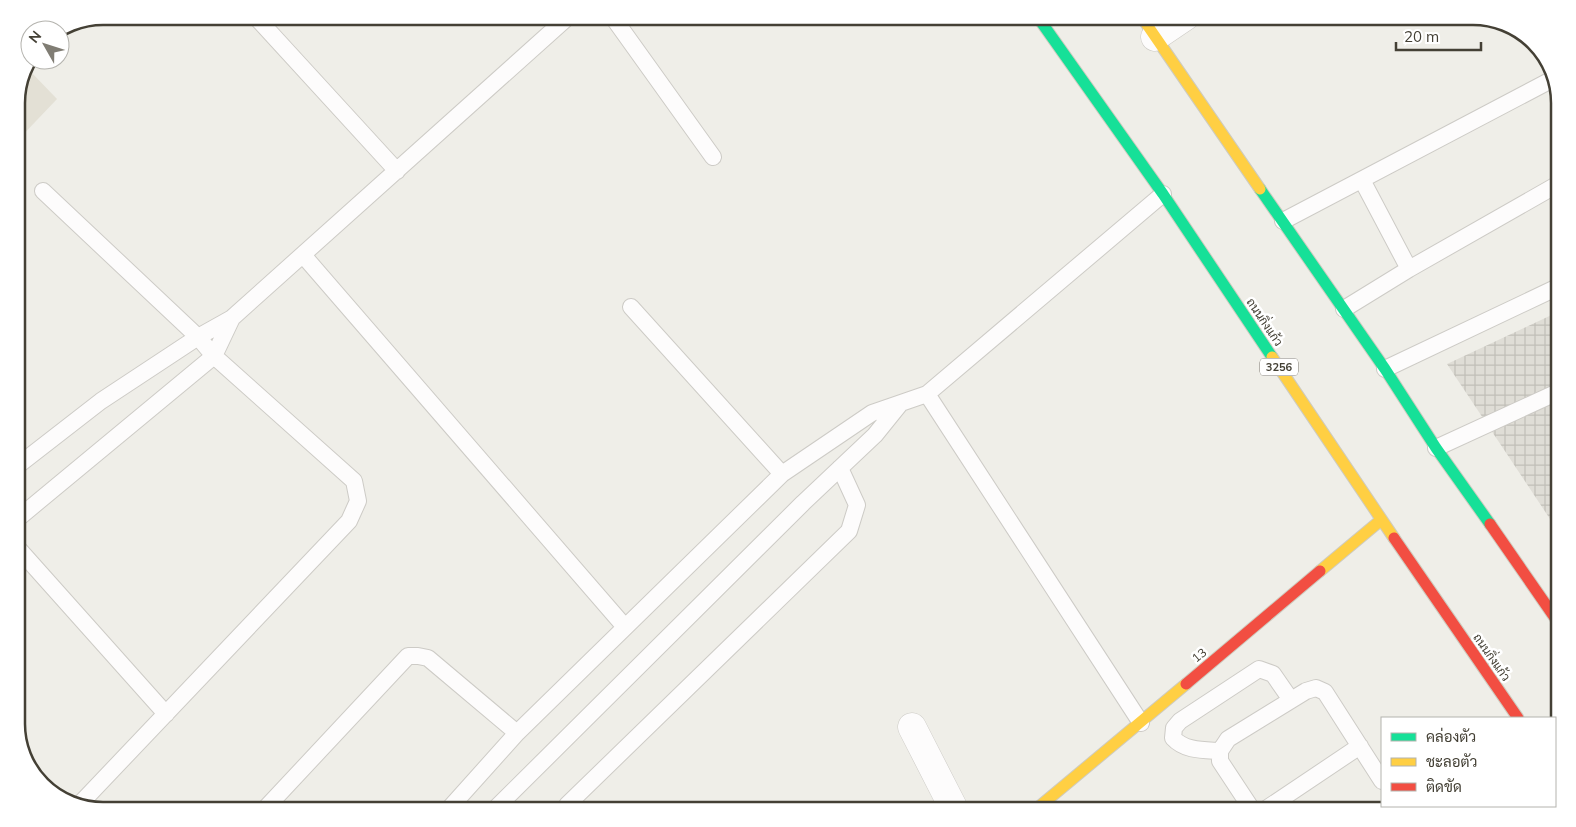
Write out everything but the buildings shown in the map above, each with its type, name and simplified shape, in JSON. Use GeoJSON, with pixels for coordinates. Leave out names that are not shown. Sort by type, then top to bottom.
{"type":"FeatureCollection","features":[{"type":"Feature","properties":{"kind":"main road","name":"ถนนกิ่งแก้ว"},"geometry":{"type":"LineString","coordinates":[[1044,25],[1163,194],[1381,520],[1517,717]]}},
{"type":"Feature","properties":{"kind":"main road"},"geometry":{"type":"LineString","coordinates":[[1148,26],[1385,368],[1436,448],[1551,612]]}},
{"type":"Feature","properties":{"kind":"main road","name":"13"},"geometry":{"type":"LineString","coordinates":[[1045,802],[1381,520]]}},
{"type":"Feature","properties":{"kind":"street"},"geometry":{"type":"LineString","coordinates":[[912,727],[950,802]]}},
{"type":"Feature","properties":{"kind":"lane"},"geometry":{"type":"LineString","coordinates":[[263,25],[397,171]]}},
{"type":"Feature","properties":{"kind":"lane"},"geometry":{"type":"LineString","coordinates":[[25,460],[102,401],[198,337],[232,318],[559,25]]}},
{"type":"Feature","properties":{"kind":"lane"},"geometry":{"type":"LineString","coordinates":[[618,25],[713,157]]}},
{"type":"Feature","properties":{"kind":"lane"},"geometry":{"type":"LineString","coordinates":[[1283,221],[1548,82]]}},
{"type":"Feature","properties":{"kind":"lane"},"geometry":{"type":"LineString","coordinates":[[1362,180],[1409,270]]}},
{"type":"Feature","properties":{"kind":"lane"},"geometry":{"type":"LineString","coordinates":[[1344,309],[1551,188]]}},
{"type":"Feature","properties":{"kind":"lane"},"geometry":{"type":"LineString","coordinates":[[43,191],[198,337],[214,356],[354,481],[358,501],[349,521],[84,800]]}},
{"type":"Feature","properties":{"kind":"lane"},"geometry":{"type":"LineString","coordinates":[[455,802],[517,734],[782,474],[872,413],[927,394],[1163,194]]}},
{"type":"Feature","properties":{"kind":"lane"},"geometry":{"type":"LineString","coordinates":[[303,255],[625,627]]}},
{"type":"Feature","properties":{"kind":"lane"},"geometry":{"type":"LineString","coordinates":[[1385,368],[1551,290]]}},
{"type":"Feature","properties":{"kind":"lane"},"geometry":{"type":"LineString","coordinates":[[631,307],[782,474]]}},
{"type":"Feature","properties":{"kind":"lane"},"geometry":{"type":"LineString","coordinates":[[25,513],[214,356],[232,318]]}},
{"type":"Feature","properties":{"kind":"lane"},"geometry":{"type":"LineString","coordinates":[[927,394],[1140,723]]}},
{"type":"Feature","properties":{"kind":"lane"},"geometry":{"type":"LineString","coordinates":[[1436,448],[1551,395]]}},
{"type":"Feature","properties":{"kind":"lane"},"geometry":{"type":"LineString","coordinates":[[502,802],[803,503],[876,435],[900,404]]}},
{"type":"Feature","properties":{"kind":"lane"},"geometry":{"type":"LineString","coordinates":[[571,802],[849,531],[857,505],[840,468]]}},
{"type":"Feature","properties":{"kind":"lane"},"geometry":{"type":"LineString","coordinates":[[25,556],[166,714]]}},
{"type":"Feature","properties":{"kind":"lane"},"geometry":{"type":"LineString","coordinates":[[271,802],[408,656],[428,658],[517,734]]}},
{"type":"Feature","properties":{"kind":"lane"},"geometry":{"type":"LineString","coordinates":[[1220,752],[1189,748],[1178,744],[1173,738],[1174,728],[1180,721],[1259,669],[1273,674],[1291,700]]}},
{"type":"Feature","properties":{"kind":"lane"},"geometry":{"type":"LineString","coordinates":[[1247,802],[1220,761],[1220,752],[1228,740],[1306,690],[1316,688],[1325,692],[1381,779]]}},
{"type":"Feature","properties":{"kind":"lane"},"geometry":{"type":"LineString","coordinates":[[1276,802],[1360,746]]}},
{"type":"Feature","properties":{"kind":"shaded area"},"geometry":{"type":"Polygon","coordinates":[[[31,73],[57,99],[25,133],[25,98],[31,73]]]}},
{"type":"Feature","properties":{"kind":"shaded area"},"geometry":{"type":"Polygon","coordinates":[[[1551,315],[1551,520],[1447,364],[1551,315]]]}},
{"type":"Feature","properties":{"kind":"traffic: fast"},"geometry":{"type":"LineString","coordinates":[[1043,25],[1163,194],[1272,357]]}},
{"type":"Feature","properties":{"kind":"traffic: fast"},"geometry":{"type":"LineString","coordinates":[[1260,189],[1385,369],[1436,448],[1490,524]]}},
{"type":"Feature","properties":{"kind":"traffic: slow"},"geometry":{"type":"LineString","coordinates":[[1147,25],[1260,189]]}},
{"type":"Feature","properties":{"kind":"traffic: slow"},"geometry":{"type":"LineString","coordinates":[[1272,357],[1394,538]]}},
{"type":"Feature","properties":{"kind":"traffic: slow"},"geometry":{"type":"LineString","coordinates":[[1320,571],[1381,520]]}},
{"type":"Feature","properties":{"kind":"traffic: slow"},"geometry":{"type":"LineString","coordinates":[[1045,802],[1186,684]]}},
{"type":"Feature","properties":{"kind":"traffic: jam"},"geometry":{"type":"LineString","coordinates":[[1490,524],[1551,612]]}},
{"type":"Feature","properties":{"kind":"traffic: jam"},"geometry":{"type":"LineString","coordinates":[[1394,538],[1517,717]]}},
{"type":"Feature","properties":{"kind":"traffic: jam"},"geometry":{"type":"LineString","coordinates":[[1186,684],[1320,571]]}}]}
